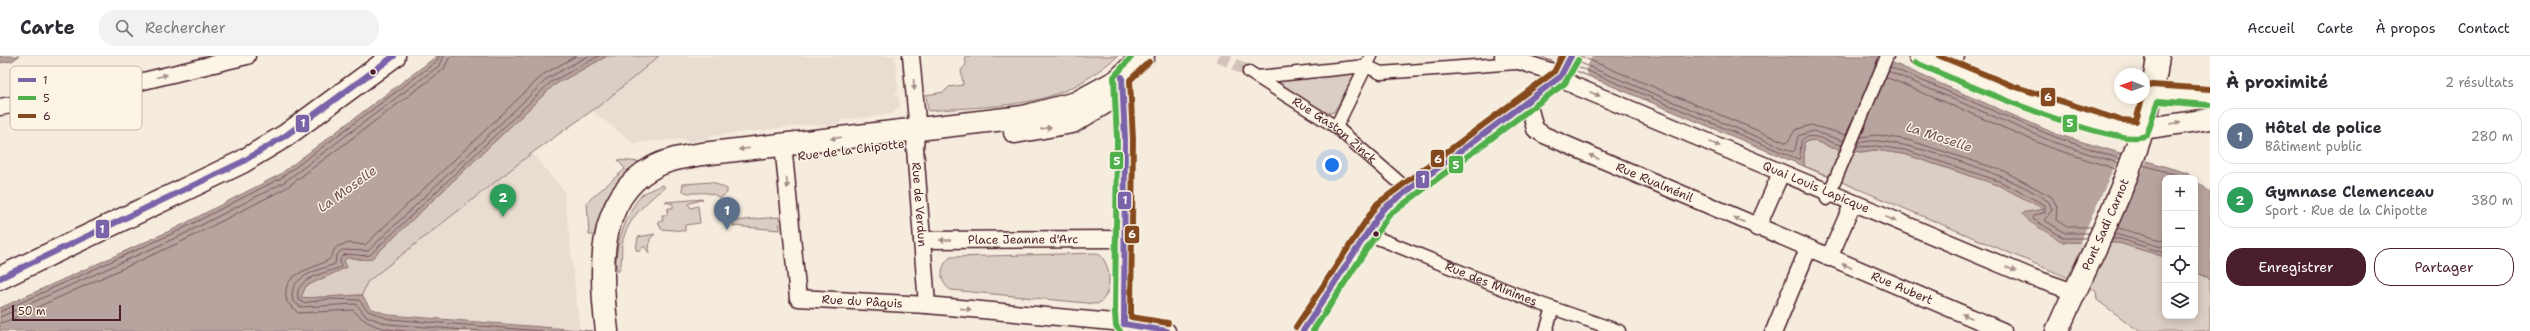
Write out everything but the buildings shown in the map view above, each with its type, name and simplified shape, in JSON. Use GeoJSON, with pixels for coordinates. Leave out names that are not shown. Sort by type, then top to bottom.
{"type":"FeatureCollection","features":[{"type":"Feature","properties":{"kind":"main road"},"geometry":{"type":"LineString","coordinates":[[0,278],[242,162],[285,136],[394,56]]}},
{"type":"Feature","properties":{"kind":"main road","name":"Rue de la Chipotte"},"geometry":{"type":"LineString","coordinates":[[1122,84],[1143,56]]}},
{"type":"Feature","properties":{"kind":"main road","name":"Rue de la Chipotte"},"geometry":{"type":"LineString","coordinates":[[607,328],[605,299],[613,275],[618,237],[629,206],[641,191],[652,182],[677,172],[784,152],[915,135],[1033,130],[1072,122],[1122,84],[1145,72],[1159,56]]}},
{"type":"Feature","properties":{"kind":"main road","name":"Pont Sadi Carnot"},"geometry":{"type":"LineString","coordinates":[[2057,331],[2134,157],[2155,75]]}},
{"type":"Feature","properties":{"kind":"street"},"geometry":{"type":"LineString","coordinates":[[142,81],[247,56]]}},
{"type":"Feature","properties":{"kind":"street","name":"Rue de Verdun"},"geometry":{"type":"LineString","coordinates":[[911,56],[927,305]]}},
{"type":"Feature","properties":{"kind":"street","name":"Quai Louis Lapicque"},"geometry":{"type":"LineString","coordinates":[[1502,56],[1553,72],[1565,67],[1575,86],[1781,173],[1829,196],[1853,203],[2031,277],[2074,292]]}},
{"type":"Feature","properties":{"kind":"street"},"geometry":{"type":"LineString","coordinates":[[1919,56],[1953,63],[2010,94],[2092,121],[2119,128],[2142,129],[2210,119]]}},
{"type":"Feature","properties":{"kind":"street"},"geometry":{"type":"LineString","coordinates":[[1829,196],[1887,58]]}},
{"type":"Feature","properties":{"kind":"street"},"geometry":{"type":"LineString","coordinates":[[1336,127],[1369,61],[1381,73],[1520,62]]}},
{"type":"Feature","properties":{"kind":"street","name":"Rue Gaston Zinck"},"geometry":{"type":"LineString","coordinates":[[1369,61],[1253,75],[1336,127],[1408,190]]}},
{"type":"Feature","properties":{"kind":"street"},"geometry":{"type":"LineString","coordinates":[[1303,331],[1365,233],[1383,209],[1528,102],[1565,67]]}},
{"type":"Feature","properties":{"kind":"street"},"geometry":{"type":"LineString","coordinates":[[2155,75],[2210,97]]}},
{"type":"Feature","properties":{"kind":"street"},"geometry":{"type":"LineString","coordinates":[[1122,84],[1125,113]]}},
{"type":"Feature","properties":{"kind":"street","name":"Rue Rualménil"},"geometry":{"type":"LineString","coordinates":[[1528,102],[1536,129],[1544,135],[1804,248]]}},
{"type":"Feature","properties":{"kind":"street"},"geometry":{"type":"LineString","coordinates":[[0,107],[10,105]]}},
{"type":"Feature","properties":{"kind":"street"},"geometry":{"type":"LineString","coordinates":[[1124,324],[1125,139]]}},
{"type":"Feature","properties":{"kind":"street","name":"Rue du Pâquis"},"geometry":{"type":"LineString","coordinates":[[784,152],[798,298],[927,305]]}},
{"type":"Feature","properties":{"kind":"street"},"geometry":{"type":"LineString","coordinates":[[1757,228],[1781,173]]}},
{"type":"Feature","properties":{"kind":"street"},"geometry":{"type":"LineString","coordinates":[[1829,258],[1853,203]]}},
{"type":"Feature","properties":{"kind":"street","name":"Rue des Minimes"},"geometry":{"type":"LineString","coordinates":[[1365,233],[1553,308],[1619,331]]}},
{"type":"Feature","properties":{"kind":"street","name":"Place Jeanne d'Arc"},"geometry":{"type":"LineString","coordinates":[[922,240],[1124,239]]}},
{"type":"Feature","properties":{"kind":"street"},"geometry":{"type":"LineString","coordinates":[[1774,331],[1804,248]]}},
{"type":"Feature","properties":{"kind":"street","name":"Rue Aubert"},"geometry":{"type":"LineString","coordinates":[[1804,248],[2003,331]]}},
{"type":"Feature","properties":{"kind":"street"},"geometry":{"type":"LineString","coordinates":[[927,305],[1124,324],[1166,331]]}},
{"type":"Feature","properties":{"kind":"street"},"geometry":{"type":"LineString","coordinates":[[1546,331],[1553,308]]}},
{"type":"Feature","properties":{"kind":"shaded area"},"geometry":{"type":"Polygon","coordinates":[[[607,56],[659,56],[603,103],[532,153],[367,282],[362,295],[301,297],[306,286],[347,267],[344,261],[346,258],[365,260],[371,259],[554,85],[607,56]]]}},
{"type":"Feature","properties":{"kind":"shaded area"},"geometry":{"type":"Polygon","coordinates":[[[659,56],[895,56],[898,91],[895,93],[899,98],[900,107],[893,112],[893,114],[842,120],[840,124],[818,126],[815,124],[711,136],[709,139],[687,142],[684,139],[633,143],[592,111],[659,56]]]}},
{"type":"Feature","properties":{"kind":"shaded area"},"geometry":{"type":"Polygon","coordinates":[[[965,56],[1118,56],[1096,73],[1065,91],[1041,99],[993,106],[928,111],[926,95],[944,92],[949,87],[963,85],[961,70],[966,65],[965,56]]]}},
{"type":"Feature","properties":{"kind":"shaded area"},"geometry":{"type":"Polygon","coordinates":[[[1359,68],[1334,112],[1323,114],[1273,79],[1359,68]]]}},
{"type":"Feature","properties":{"kind":"shaded area"},"geometry":{"type":"Polygon","coordinates":[[[1813,140],[1832,148],[1861,152],[1875,150],[1904,154],[1998,185],[2045,209],[2022,213],[2063,242],[2119,243],[2162,256],[2162,319],[2198,319],[2198,273],[2210,280],[2210,331],[2139,331],[2097,300],[2096,291],[2090,287],[1804,166],[1804,142],[1813,140]]]}},
{"type":"Feature","properties":{"kind":"shaded area"},"geometry":{"type":"Polygon","coordinates":[[[532,153],[564,191],[580,330],[389,315],[370,308],[362,295],[367,282],[532,153]]]}},
{"type":"Feature","properties":{"kind":"shaded area"},"geometry":{"type":"Polygon","coordinates":[[[618,160],[641,162],[617,186],[601,213],[594,235],[589,235],[587,202],[625,169],[618,160]]]}},
{"type":"Feature","properties":{"kind":"shaded area"},"geometry":{"type":"Polygon","coordinates":[[[712,182],[727,189],[727,193],[720,198],[709,193],[690,193],[682,190],[683,184],[712,182]]]}},
{"type":"Feature","properties":{"kind":"shaded area"},"geometry":{"type":"Polygon","coordinates":[[[663,185],[665,187],[644,205],[628,227],[622,244],[621,263],[618,272],[616,264],[619,243],[622,231],[632,209],[643,194],[663,185]]]}},
{"type":"Feature","properties":{"kind":"shaded area"},"geometry":{"type":"Polygon","coordinates":[[[703,199],[688,204],[691,208],[698,206],[700,223],[685,225],[685,231],[661,229],[658,221],[663,221],[662,215],[667,215],[668,208],[673,208],[673,204],[665,202],[703,199]]]}},
{"type":"Feature","properties":{"kind":"shaded area"},"geometry":{"type":"Polygon","coordinates":[[[779,217],[780,230],[733,226],[733,221],[779,217]]]}},
{"type":"Feature","properties":{"kind":"shaded area"},"geometry":{"type":"Polygon","coordinates":[[[655,234],[650,239],[649,253],[644,246],[640,251],[636,250],[638,237],[655,234]]]}},
{"type":"Feature","properties":{"kind":"shaded area"},"geometry":{"type":"Polygon","coordinates":[[[1097,253],[1106,263],[1109,279],[1106,294],[1097,304],[951,290],[944,283],[942,278],[945,264],[951,257],[1097,253]]]}},
{"type":"Feature","properties":{"kind":"water"},"geometry":{"type":"Polygon","coordinates":[[[0,56],[19,56],[12,61],[0,63],[0,56]]]}},
{"type":"Feature","properties":{"kind":"water","name":"La Moselle"},"geometry":{"type":"Polygon","coordinates":[[[437,56],[607,56],[554,85],[371,259],[364,260],[346,258],[344,261],[347,267],[306,286],[301,297],[362,295],[370,308],[389,315],[593,331],[0,331],[0,308],[176,228],[279,175],[437,56]]]}},
{"type":"Feature","properties":{"kind":"water","name":"La Moselle"},"geometry":{"type":"Polygon","coordinates":[[[1540,56],[1877,56],[2056,134],[2187,173],[2189,175],[2162,175],[2162,256],[2119,243],[2063,242],[2030,222],[2022,213],[2044,209],[1998,185],[1904,154],[1875,150],[1861,152],[1832,148],[1813,140],[1804,142],[1804,166],[1842,182],[1540,56]]]}},
{"type":"Feature","properties":{"kind":"water"},"geometry":{"type":"Polygon","coordinates":[[[2198,182],[2210,192],[2210,280],[2198,273],[2198,182]]]}},
{"type":"Feature","properties":{"kind":"pier"},"geometry":{"type":"Polygon","coordinates":[[[1541,56],[1592,56],[1586,69],[1588,75],[1541,56]]]}},
{"type":"Feature","properties":{"kind":"pier"},"geometry":{"type":"Polygon","coordinates":[[[2124,154],[2147,160],[2109,245],[2079,244],[2120,155],[2124,154]]]}},
{"type":"Feature","properties":{"kind":"tunnel"},"geometry":{"type":"LineString","coordinates":[[1219,56],[1249,72]]}},
{"type":"Feature","properties":{"kind":"tunnel"},"geometry":{"type":"LineString","coordinates":[[1125,113],[1125,139]]}},
{"type":"Feature","properties":{"kind":"transit line","name":"1"},"geometry":{"type":"LineString","coordinates":[[0,278],[242,162],[285,136],[394,56]]}},
{"type":"Feature","properties":{"kind":"transit line","name":"5"},"geometry":{"type":"LineString","coordinates":[[1120,331],[1116,326],[1115,313],[1117,139],[1114,77],[1132,56]]}},
{"type":"Feature","properties":{"kind":"transit line","name":"6"},"geometry":{"type":"LineString","coordinates":[[1296,327],[1377,204],[1554,72],[1562,56]]}},
{"type":"Feature","properties":{"kind":"transit line","name":"1"},"geometry":{"type":"LineString","coordinates":[[1303,331],[1383,209],[1560,77],[1571,56]]}},
{"type":"Feature","properties":{"kind":"transit line","name":"6"},"geometry":{"type":"LineString","coordinates":[[1940,56],[2013,86],[2120,120],[2136,121],[2140,104]]}},
{"type":"Feature","properties":{"kind":"transit line","name":"5"},"geometry":{"type":"LineString","coordinates":[[1313,331],[1389,215],[1565,83],[1578,60]]}},
{"type":"Feature","properties":{"kind":"transit line","name":"6"},"geometry":{"type":"LineString","coordinates":[[1149,62],[1130,80],[1133,139],[1131,317],[1168,323]]}},
{"type":"Feature","properties":{"kind":"transit line","name":"5"},"geometry":{"type":"LineString","coordinates":[[1916,63],[1997,97],[2071,124],[2104,133],[2130,137],[2147,135],[2158,101],[2209,105]]}},
{"type":"Feature","properties":{"kind":"transit line","name":"1"},"geometry":{"type":"LineString","coordinates":[[1122,77],[1125,139],[1124,324]]}},
{"type":"Feature","properties":{"kind":"transit line","name":"6"},"geometry":{"type":"LineString","coordinates":[[2150,86],[2210,89]]}},
{"type":"Feature","properties":{"kind":"transit line","name":"1"},"geometry":{"type":"LineString","coordinates":[[1124,324],[1167,331]]}},
{"type":"Feature","properties":{"kind":"place","name":"Gymnase Clemenceau"},"geometry":{"type":"Point","coordinates":[503,217]}},
{"type":"Feature","properties":{"kind":"place","name":"Hôtel de police"},"geometry":{"type":"Point","coordinates":[727,230]}}]}
